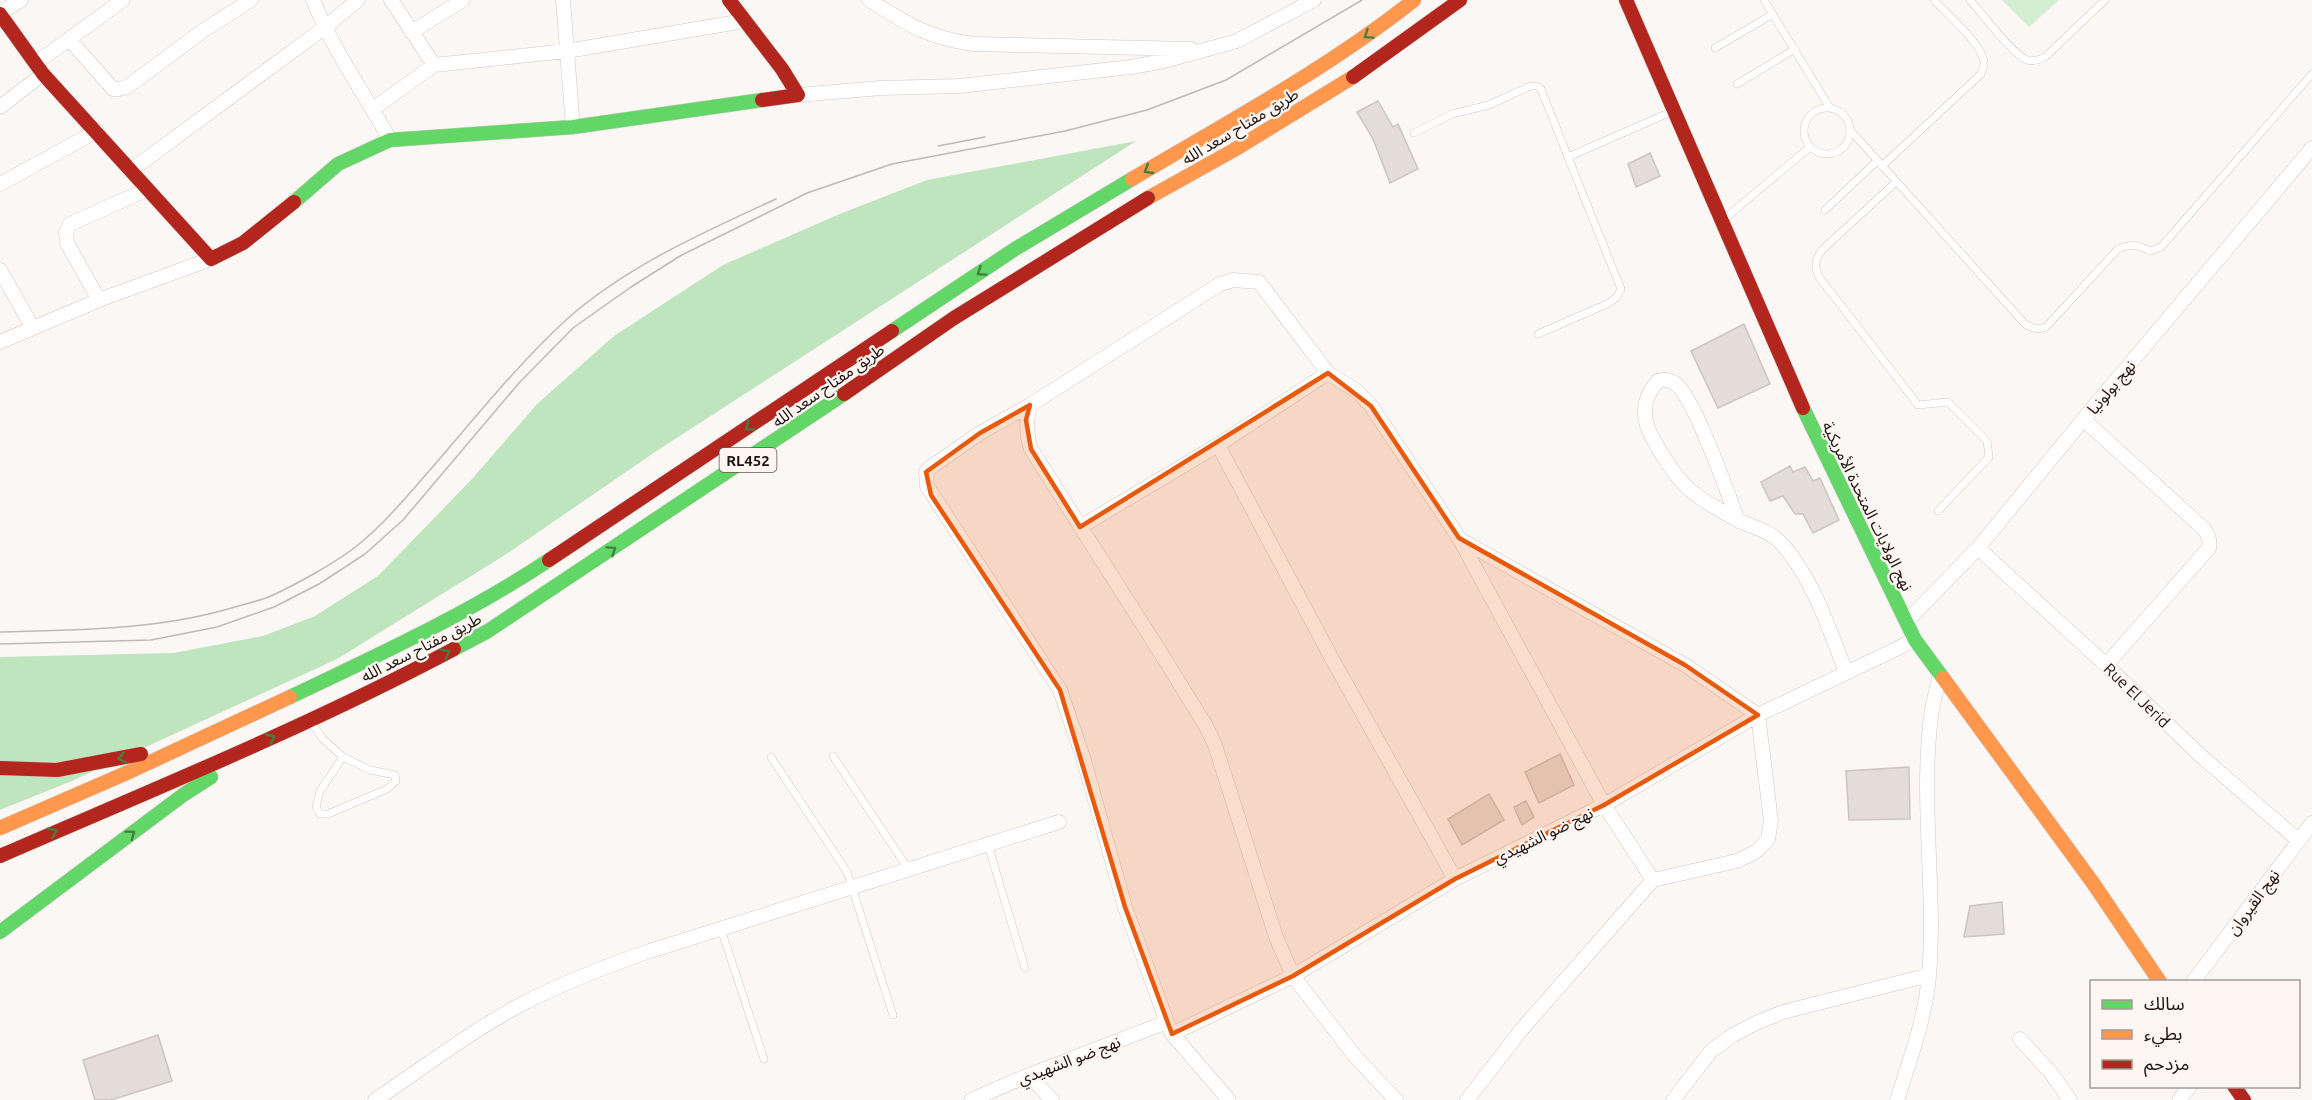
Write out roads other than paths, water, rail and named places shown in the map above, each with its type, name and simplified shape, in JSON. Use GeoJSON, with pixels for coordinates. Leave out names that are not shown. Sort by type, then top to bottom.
{"type":"FeatureCollection","features":[{"type":"Feature","properties":{"kind":"main road"},"geometry":{"type":"LineString","coordinates":[[0,14],[39,68],[211,259],[243,243],[263,229],[338,164],[390,140],[573,127],[798,95],[782,69],[729,0]]}},
{"type":"Feature","properties":{"kind":"main road","name":"طريق مفتاح سعد الله"},"geometry":{"type":"LineString","coordinates":[[0,828],[199,740],[431,628],[516,582],[1015,249],[1320,67],[1375,31],[1414,0]]}},
{"type":"Feature","properties":{"kind":"main road","name":"طريق مفتاح سعد الله"},"geometry":{"type":"LineString","coordinates":[[0,856],[246,749],[386,685],[488,631],[789,432],[954,318],[1121,213],[1234,150],[1352,78],[1460,0]]}},
{"type":"Feature","properties":{"kind":"main road","name":"نهج الولايات المتحدة الأمريكية"},"geometry":{"type":"LineString","coordinates":[[1626,0],[1820,446],[1915,640],[2086,873],[2159,980]]}},
{"type":"Feature","properties":{"kind":"main road"},"geometry":{"type":"LineString","coordinates":[[0,768],[57,770],[129,757],[199,740]]}},
{"type":"Feature","properties":{"kind":"main road"},"geometry":{"type":"LineString","coordinates":[[0,932],[246,749]]}},
{"type":"Feature","properties":{"kind":"street"},"geometry":{"type":"LineString","coordinates":[[0,14],[21,0]]}},
{"type":"Feature","properties":{"kind":"street"},"geometry":{"type":"LineString","coordinates":[[1,106],[69,39],[123,0]]}},
{"type":"Feature","properties":{"kind":"street"},"geometry":{"type":"LineString","coordinates":[[69,39],[113,89],[120,89],[127,87],[204,30],[251,0]]}},
{"type":"Feature","properties":{"kind":"street"},"geometry":{"type":"LineString","coordinates":[[313,0],[324,28],[345,67],[390,140]]}},
{"type":"Feature","properties":{"kind":"street"},"geometry":{"type":"LineString","coordinates":[[130,171],[324,28],[358,0]]}},
{"type":"Feature","properties":{"kind":"street"},"geometry":{"type":"LineString","coordinates":[[392,0],[434,65]]}},
{"type":"Feature","properties":{"kind":"street"},"geometry":{"type":"LineString","coordinates":[[413,31],[464,0]]}},
{"type":"Feature","properties":{"kind":"street"},"geometry":{"type":"LineString","coordinates":[[563,0],[573,127]]}},
{"type":"Feature","properties":{"kind":"street"},"geometry":{"type":"LineString","coordinates":[[869,0],[927,34],[952,42],[1211,49]]}},
{"type":"Feature","properties":{"kind":"street"},"geometry":{"type":"LineString","coordinates":[[798,95],[881,88],[959,86],[1153,63],[1237,41],[1314,0]]}},
{"type":"Feature","properties":{"kind":"street"},"geometry":{"type":"LineString","coordinates":[[373,109],[434,65],[567,51],[744,21]]}},
{"type":"Feature","properties":{"kind":"street"},"geometry":{"type":"LineString","coordinates":[[3,178],[97,131]]}},
{"type":"Feature","properties":{"kind":"street","name":"نهج بولونيا"},"geometry":{"type":"LineString","coordinates":[[1906,622],[1978,548],[2312,148]]}},
{"type":"Feature","properties":{"kind":"street"},"geometry":{"type":"LineString","coordinates":[[99,300],[67,243],[66,232],[70,225],[148,189]]}},
{"type":"Feature","properties":{"kind":"street"},"geometry":{"type":"LineString","coordinates":[[0,342],[99,300],[211,259]]}},
{"type":"Feature","properties":{"kind":"street"},"geometry":{"type":"LineString","coordinates":[[0,270],[33,328]]}},
{"type":"Feature","properties":{"kind":"street"},"geometry":{"type":"LineString","coordinates":[[1229,1100],[1169,1028],[1125,907],[1083,757],[1060,690],[927,486],[926,472],[980,433],[1030,405],[1220,284],[1233,280],[1259,282],[1328,373],[1357,392],[1371,406],[1459,538],[1604,805],[1653,880]]}},
{"type":"Feature","properties":{"kind":"street"},"geometry":{"type":"LineString","coordinates":[[1080,527],[1218,446],[1328,373]]}},
{"type":"Feature","properties":{"kind":"street"},"geometry":{"type":"LineString","coordinates":[[1738,521],[1719,469],[1684,395],[1675,383],[1658,381],[1648,393],[1645,401],[1645,420],[1646,427],[1668,467],[1694,495],[1738,521],[1765,530],[1782,544],[1797,564],[1824,617],[1846,672]]}},
{"type":"Feature","properties":{"kind":"street"},"geometry":{"type":"LineString","coordinates":[[1030,405],[1026,420],[1031,449],[1157,647],[1206,726],[1215,745],[1276,937],[1293,976],[1354,1054],[1396,1100]]}},
{"type":"Feature","properties":{"kind":"street"},"geometry":{"type":"LineString","coordinates":[[2084,419],[2203,528],[2210,542],[2209,548],[2106,664]]}},
{"type":"Feature","properties":{"kind":"street"},"geometry":{"type":"LineString","coordinates":[[1218,446],[1331,657],[1455,879]]}},
{"type":"Feature","properties":{"kind":"street"},"geometry":{"type":"LineString","coordinates":[[1459,538],[1685,665],[1758,715],[1771,821],[1768,839],[1757,851],[1737,861],[1653,880],[1522,1029],[1467,1100]]}},
{"type":"Feature","properties":{"kind":"street","name":"Rue El Jerid"},"geometry":{"type":"LineString","coordinates":[[1978,548],[2106,664],[2201,756],[2298,840]]}},
{"type":"Feature","properties":{"kind":"street","name":"نهج ضو الشهيدي"},"geometry":{"type":"LineString","coordinates":[[971,1100],[1029,1075],[1169,1028],[1293,976],[1455,879],[1604,805],[1758,715],[1915,640]]}},
{"type":"Feature","properties":{"kind":"street"},"geometry":{"type":"LineString","coordinates":[[1897,1100],[1923,1015],[1929,975],[1931,914],[1928,750],[1930,722],[1940,675]]}},
{"type":"Feature","properties":{"kind":"street"},"geometry":{"type":"LineString","coordinates":[[375,1100],[498,1018],[601,968],[1059,822]]}},
{"type":"Feature","properties":{"kind":"street","name":"نهج القيروان"},"geometry":{"type":"LineString","coordinates":[[2194,980],[2312,823]]}},
{"type":"Feature","properties":{"kind":"street"},"geometry":{"type":"LineString","coordinates":[[1673,1100],[1712,1051],[1758,1022],[1783,1012],[1929,975]]}},
{"type":"Feature","properties":{"kind":"street"},"geometry":{"type":"LineString","coordinates":[[2020,1039],[2051,1073],[2070,1100]]}},
{"type":"Feature","properties":{"kind":"street"},"geometry":{"type":"LineString","coordinates":[[1029,1075],[1052,1100]]}},
{"type":"Feature","properties":{"kind":"street"},"geometry":{"type":"LineString","coordinates":[[2179,1100],[2188,1088]]}},
{"type":"Feature","properties":{"kind":"lane"},"geometry":{"type":"LineString","coordinates":[[1764,0],[1830,108],[1844,116],[1850,130],[1896,182],[2025,324],[2032,328],[2046,327],[2118,249],[2128,244],[2150,250],[2161,247],[2312,74]]}},
{"type":"Feature","properties":{"kind":"lane"},"geometry":{"type":"LineString","coordinates":[[1825,210],[1981,74],[1984,65],[1978,46],[1934,0]]}},
{"type":"Feature","properties":{"kind":"lane"},"geometry":{"type":"LineString","coordinates":[[1970,0],[2014,50],[2026,60],[2036,61],[2045,57],[2105,0]]}},
{"type":"Feature","properties":{"kind":"lane"},"geometry":{"type":"LineString","coordinates":[[1714,48],[1773,14]]}},
{"type":"Feature","properties":{"kind":"lane"},"geometry":{"type":"LineString","coordinates":[[1737,84],[1795,49]]}},
{"type":"Feature","properties":{"kind":"lane"},"geometry":{"type":"LineString","coordinates":[[1414,133],[1452,114],[1489,105],[1530,86],[1541,89],[1621,289],[1617,297],[1609,303],[1538,334]]}},
{"type":"Feature","properties":{"kind":"lane"},"geometry":{"type":"LineString","coordinates":[[1830,108],[1814,112],[1808,117],[1804,132],[1810,147],[1824,154],[1832,154],[1845,145],[1850,130]]}},
{"type":"Feature","properties":{"kind":"lane"},"geometry":{"type":"LineString","coordinates":[[1568,157],[1675,110]]}},
{"type":"Feature","properties":{"kind":"lane"},"geometry":{"type":"LineString","coordinates":[[1723,220],[1810,147]]}},
{"type":"Feature","properties":{"kind":"lane"},"geometry":{"type":"LineString","coordinates":[[1896,182],[1822,250],[1815,260],[1816,269],[1918,405],[1948,402],[1988,441],[1989,457],[1938,511]]}},
{"type":"Feature","properties":{"kind":"lane"},"geometry":{"type":"LineString","coordinates":[[309,720],[323,739],[343,757],[370,770],[395,776],[396,781],[387,789],[328,814],[320,814],[316,807],[320,791],[343,757]]}},
{"type":"Feature","properties":{"kind":"lane"},"geometry":{"type":"LineString","coordinates":[[833,756],[909,870]]}},
{"type":"Feature","properties":{"kind":"lane"},"geometry":{"type":"LineString","coordinates":[[771,757],[847,872],[893,1015]]}},
{"type":"Feature","properties":{"kind":"lane"},"geometry":{"type":"LineString","coordinates":[[988,845],[1025,968]]}},
{"type":"Feature","properties":{"kind":"lane"},"geometry":{"type":"LineString","coordinates":[[721,929],[764,1059]]}},
{"type":"Feature","properties":{"kind":"tram line"},"geometry":{"type":"LineString","coordinates":[[0,644],[151,640],[217,627],[274,607],[319,584],[365,554],[403,520],[519,383],[573,328],[680,256],[807,193],[892,164],[1065,131],[1147,110],[1226,80],[1362,0]]}},
{"type":"Feature","properties":{"kind":"tram line"},"geometry":{"type":"LineString","coordinates":[[938,146],[985,137]]}},
{"type":"Feature","properties":{"kind":"tram line"},"geometry":{"type":"LineString","coordinates":[[0,632],[119,627],[206,615],[262,599],[304,579],[329,565],[369,536],[531,355],[590,300],[641,266],[721,224],[776,199]]}}]}
